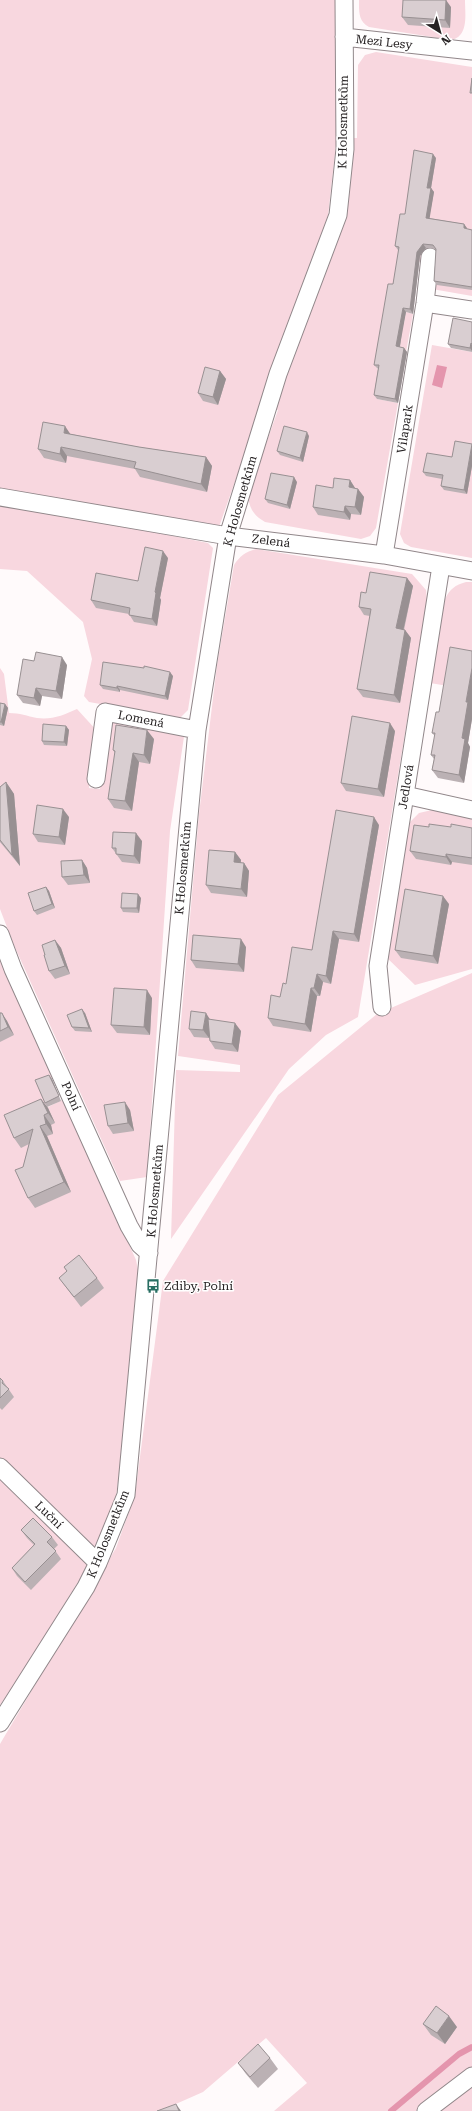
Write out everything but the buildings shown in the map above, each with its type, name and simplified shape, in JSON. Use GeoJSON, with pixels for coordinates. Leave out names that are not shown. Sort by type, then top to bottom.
{"type":"FeatureCollection","features":[{"type":"Feature","properties":{"kind":"street","name":"K Holosmetkům"},"geometry":{"type":"LineString","coordinates":[[0,1723],[5,1700],[86,1587],[98,1563],[126,1495],[196,730],[228,536],[278,374],[338,215],[345,149],[344,0]]}},
{"type":"Feature","properties":{"kind":"street","name":"Mezi Lesy"},"geometry":{"type":"LineString","coordinates":[[344,37],[472,51]]}},
{"type":"Feature","properties":{"kind":"street","name":"Vilapark"},"geometry":{"type":"LineString","coordinates":[[384,555],[425,303],[430,257]]}},
{"type":"Feature","properties":{"kind":"street"},"geometry":{"type":"LineString","coordinates":[[425,303],[472,310]]}},
{"type":"Feature","properties":{"kind":"street","name":"Zelená"},"geometry":{"type":"LineString","coordinates":[[0,497],[228,536],[384,555],[472,571]]}},
{"type":"Feature","properties":{"kind":"street","name":"Jedlová"},"geometry":{"type":"LineString","coordinates":[[382,1007],[378,966],[441,566]]}},
{"type":"Feature","properties":{"kind":"street","name":"Lomená"},"geometry":{"type":"LineString","coordinates":[[96,779],[105,712],[196,730]]}},
{"type":"Feature","properties":{"kind":"street"},"geometry":{"type":"LineString","coordinates":[[405,795],[472,810]]}},
{"type":"Feature","properties":{"kind":"street","name":"Polní"},"geometry":{"type":"LineString","coordinates":[[0,934],[13,969],[129,1226],[140,1244],[149,1253]]}},
{"type":"Feature","properties":{"kind":"street","name":"Luční"},"geometry":{"type":"LineString","coordinates":[[0,1467],[98,1563]]}},
{"type":"Feature","properties":{"kind":"street"},"geometry":{"type":"LineString","coordinates":[[426,2111],[472,2076]]}},
{"type":"Feature","properties":{"kind":"shaded area"},"geometry":{"type":"Polygon","coordinates":[[[0,0],[335,0],[338,126],[328,216],[219,527],[0,489],[0,0]]]}},
{"type":"Feature","properties":{"kind":"shaded area"},"geometry":{"type":"Polygon","coordinates":[[[359,0],[465,0],[465,24],[461,34],[457,38],[451,40],[369,27],[365,25],[361,19],[359,12],[359,0]]]}},
{"type":"Feature","properties":{"kind":"shaded area"},"geometry":{"type":"Polygon","coordinates":[[[376,52],[472,67],[472,296],[432,289],[437,249],[424,247],[422,262],[401,259],[404,323],[406,312],[413,314],[406,352],[383,336],[377,369],[381,370],[377,399],[398,403],[376,528],[370,536],[361,539],[265,522],[257,517],[252,511],[248,494],[278,410],[274,409],[317,291],[335,248],[347,207],[352,138],[357,138],[358,65],[365,55],[376,52]]]}},
{"type":"Feature","properties":{"kind":"shaded area"},"geometry":{"type":"Polygon","coordinates":[[[432,345],[472,352],[472,558],[411,547],[404,543],[400,534],[432,345]]]}},
{"type":"Feature","properties":{"kind":"shaded area"},"geometry":{"type":"Polygon","coordinates":[[[437,365],[447,367],[442,388],[432,385],[437,365]]]}},
{"type":"Feature","properties":{"kind":"shaded area"},"geometry":{"type":"Polygon","coordinates":[[[0,501],[208,543],[213,548],[188,710],[180,718],[89,702],[84,696],[92,659],[83,622],[27,571],[0,569],[0,501]]]}},
{"type":"Feature","properties":{"kind":"shaded area"},"geometry":{"type":"Polygon","coordinates":[[[256,549],[412,574],[426,590],[427,600],[358,1017],[326,1035],[289,1069],[171,1239],[176,1070],[240,1072],[240,1065],[178,1056],[199,814],[217,665],[234,565],[243,555],[256,549]]]}},
{"type":"Feature","properties":{"kind":"shaded area"},"geometry":{"type":"Polygon","coordinates":[[[466,582],[472,582],[472,690],[430,683],[445,599],[453,588],[466,582]]]}},
{"type":"Feature","properties":{"kind":"shaded area"},"geometry":{"type":"Polygon","coordinates":[[[0,668],[4,674],[9,713],[37,718],[53,718],[77,709],[98,732],[89,788],[100,789],[110,723],[117,717],[185,730],[170,831],[147,1177],[120,1181],[13,943],[0,909],[0,668]]]}},
{"type":"Feature","properties":{"kind":"shaded area"},"geometry":{"type":"Polygon","coordinates":[[[432,810],[472,816],[472,969],[415,985],[384,955],[409,823],[419,813],[432,810]]]}},
{"type":"Feature","properties":{"kind":"shaded area"},"geometry":{"type":"Polygon","coordinates":[[[0,957],[55,1077],[38,1085],[48,1107],[64,1099],[136,1260],[139,1275],[122,1450],[115,1504],[100,1546],[26,1667],[0,1705],[0,957]]]}},
{"type":"Feature","properties":{"kind":"shaded area"},"geometry":{"type":"Polygon","coordinates":[[[472,973],[472,2069],[416,2111],[274,2111],[307,2083],[266,2038],[203,2092],[160,2111],[0,2111],[0,1744],[116,1548],[135,1495],[163,1281],[278,1095],[377,1014],[472,973]]]}},
{"type":"Feature","properties":{"kind":"shaded area"},"geometry":{"type":"Polygon","coordinates":[[[472,2078],[472,2111],[438,2111],[472,2078]]]}},
{"type":"Feature","properties":{"kind":"waterway"},"geometry":{"type":"LineString","coordinates":[[391,2111],[459,2054],[472,2047]]}},
{"type":"Feature","properties":{"kind":"place","name":"Zdiby, Polní"},"geometry":{"type":"Point","coordinates":[153,1286]}}]}
